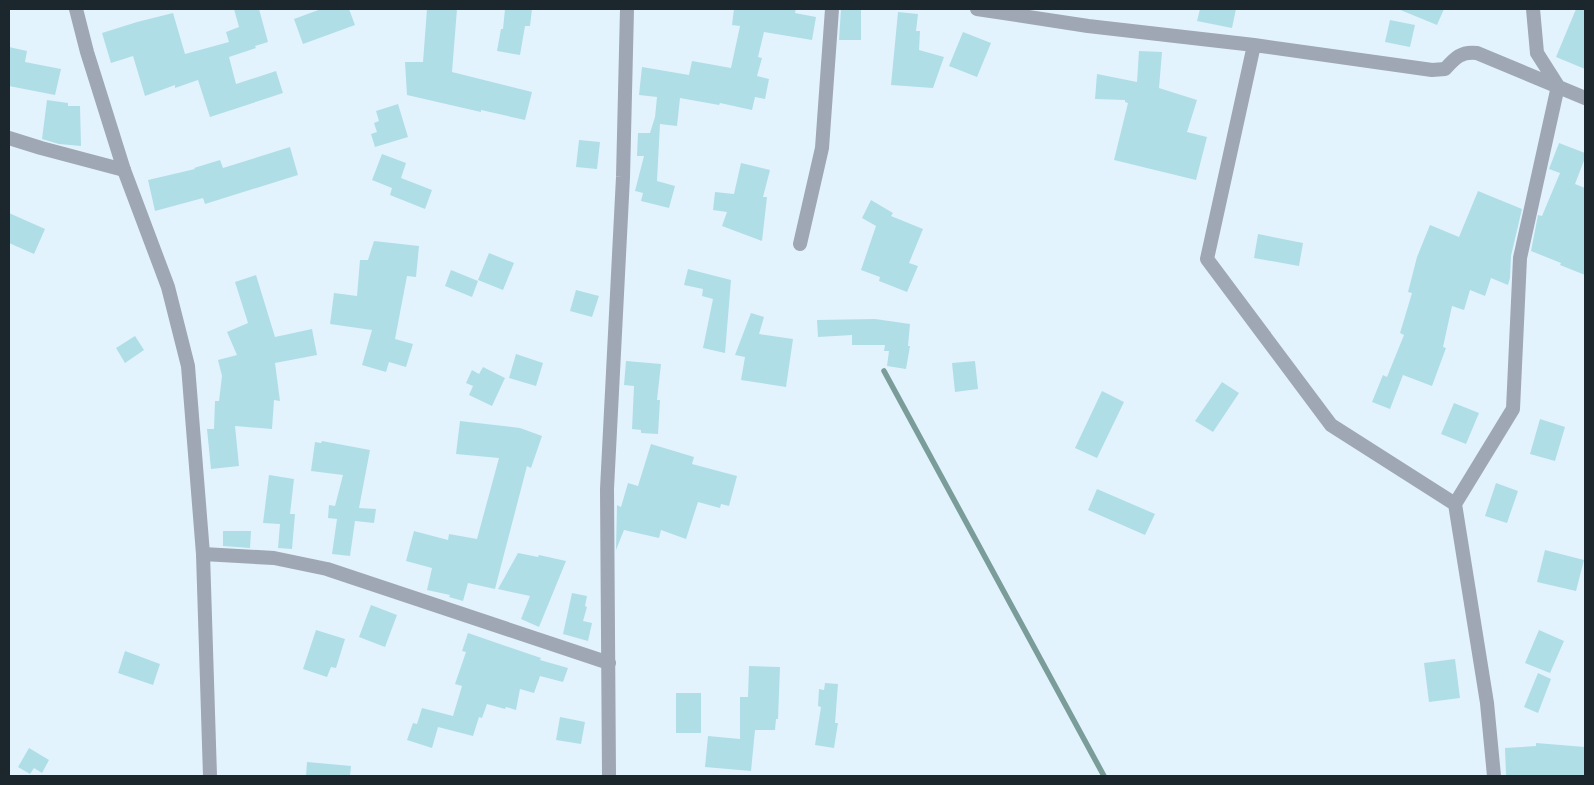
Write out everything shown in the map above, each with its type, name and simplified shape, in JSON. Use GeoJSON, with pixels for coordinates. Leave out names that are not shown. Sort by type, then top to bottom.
{"type":"FeatureCollection","features":[{"type":"Feature","properties":{"kind":"street"},"geometry":{"type":"LineString","coordinates":[[76,9],[124,170],[168,287],[188,366],[203,554],[210,776]]}},
{"type":"Feature","properties":{"kind":"street"},"geometry":{"type":"LineString","coordinates":[[610,776],[607,489],[623,177],[627,9]]}},
{"type":"Feature","properties":{"kind":"street"},"geometry":{"type":"LineString","coordinates":[[800,244],[822,148],[832,9]]}},
{"type":"Feature","properties":{"kind":"street"},"geometry":{"type":"LineString","coordinates":[[977,9],[1088,26],[1254,45],[1432,70],[1445,69],[1456,57],[1466,52],[1476,53],[1585,98]]}},
{"type":"Feature","properties":{"kind":"street"},"geometry":{"type":"LineString","coordinates":[[1494,776],[1487,703],[1455,504],[1513,409],[1520,258],[1558,86],[1537,52],[1533,9]]}},
{"type":"Feature","properties":{"kind":"street"},"geometry":{"type":"LineString","coordinates":[[1254,45],[1207,259],[1331,425],[1455,504]]}},
{"type":"Feature","properties":{"kind":"street"},"geometry":{"type":"LineString","coordinates":[[9,138],[124,170]]}},
{"type":"Feature","properties":{"kind":"street"},"geometry":{"type":"LineString","coordinates":[[203,554],[274,558],[327,569],[609,664]]}},
{"type":"Feature","properties":{"kind":"building"},"geometry":{"type":"Polygon","coordinates":[[[234,9],[259,9],[268,42],[229,57],[236,84],[276,71],[283,93],[210,117],[198,80],[175,88],[175,85],[145,96],[133,56],[111,63],[102,33],[173,13],[185,54],[229,42],[226,32],[239,27],[234,9]]]}},
{"type":"Feature","properties":{"kind":"building"},"geometry":{"type":"Polygon","coordinates":[[[321,9],[349,9],[355,25],[303,44],[294,19],[321,9]]]}},
{"type":"Feature","properties":{"kind":"building"},"geometry":{"type":"Polygon","coordinates":[[[427,9],[457,9],[452,72],[532,92],[525,120],[407,95],[405,62],[423,62],[427,9]]]}},
{"type":"Feature","properties":{"kind":"building"},"geometry":{"type":"Polygon","coordinates":[[[505,9],[532,9],[530,26],[525,26],[520,55],[497,51],[501,29],[503,29],[505,9]]]}},
{"type":"Feature","properties":{"kind":"building"},"geometry":{"type":"Polygon","coordinates":[[[734,9],[796,9],[795,13],[816,17],[812,40],[764,32],[758,57],[762,58],[757,76],[769,79],[765,99],[755,97],[752,110],[720,103],[719,105],[680,98],[677,126],[660,124],[657,181],[675,186],[669,208],[641,201],[643,193],[635,191],[644,156],[637,156],[638,133],[650,133],[655,117],[657,97],[639,95],[642,67],[689,75],[692,61],[731,68],[740,26],[732,25],[734,9]]]}},
{"type":"Feature","properties":{"kind":"building"},"geometry":{"type":"Polygon","coordinates":[[[841,9],[861,9],[861,40],[839,40],[841,9]]]}},
{"type":"Feature","properties":{"kind":"building"},"geometry":{"type":"Polygon","coordinates":[[[1200,9],[1236,9],[1232,28],[1197,21],[1200,9]]]}},
{"type":"Feature","properties":{"kind":"building"},"geometry":{"type":"Polygon","coordinates":[[[1398,9],[1444,9],[1437,25],[1398,9]]]}},
{"type":"Feature","properties":{"kind":"building"},"geometry":{"type":"Polygon","coordinates":[[[1576,9],[1585,9],[1585,69],[1556,57],[1576,9]]]}},
{"type":"Feature","properties":{"kind":"building"},"geometry":{"type":"Polygon","coordinates":[[[898,12],[918,14],[916,31],[920,31],[919,50],[944,57],[933,88],[891,85],[898,12]]]}},
{"type":"Feature","properties":{"kind":"building"},"geometry":{"type":"Polygon","coordinates":[[[1390,20],[1415,25],[1410,47],[1385,42],[1390,20]]]}},
{"type":"Feature","properties":{"kind":"building"},"geometry":{"type":"Polygon","coordinates":[[[963,32],[991,43],[977,77],[949,66],[963,32]]]}},
{"type":"Feature","properties":{"kind":"building"},"geometry":{"type":"Polygon","coordinates":[[[9,47],[27,51],[25,62],[61,69],[55,95],[9,86],[9,47]]]}},
{"type":"Feature","properties":{"kind":"building"},"geometry":{"type":"Polygon","coordinates":[[[1139,51],[1162,52],[1159,88],[1197,100],[1187,132],[1207,137],[1196,180],[1114,160],[1128,103],[1125,100],[1095,99],[1097,74],[1137,82],[1139,51]]]}},
{"type":"Feature","properties":{"kind":"building"},"geometry":{"type":"Polygon","coordinates":[[[47,100],[68,103],[68,106],[80,106],[81,146],[59,144],[42,139],[47,100]]]}},
{"type":"Feature","properties":{"kind":"building"},"geometry":{"type":"Polygon","coordinates":[[[398,104],[408,137],[375,147],[371,134],[377,132],[374,123],[379,121],[376,111],[398,104]]]}},
{"type":"Feature","properties":{"kind":"building"},"geometry":{"type":"Polygon","coordinates":[[[579,140],[600,142],[597,169],[576,167],[579,140]]]}},
{"type":"Feature","properties":{"kind":"building"},"geometry":{"type":"Polygon","coordinates":[[[1559,143],[1585,153],[1585,158],[1575,184],[1585,188],[1585,275],[1531,251],[1538,215],[1542,216],[1560,173],[1549,169],[1559,143]]]}},
{"type":"Feature","properties":{"kind":"building"},"geometry":{"type":"Polygon","coordinates":[[[290,147],[298,175],[205,204],[203,198],[155,211],[148,180],[195,169],[220,160],[223,168],[290,147]]]}},
{"type":"Feature","properties":{"kind":"building"},"geometry":{"type":"Polygon","coordinates":[[[382,154],[406,163],[401,178],[432,190],[425,209],[390,195],[392,188],[372,180],[382,154]]]}},
{"type":"Feature","properties":{"kind":"building"},"geometry":{"type":"Polygon","coordinates":[[[741,163],[770,170],[763,197],[767,197],[762,241],[722,226],[727,212],[713,210],[715,192],[734,194],[741,163]]]}},
{"type":"Feature","properties":{"kind":"building"},"geometry":{"type":"Polygon","coordinates":[[[1478,191],[1522,209],[1511,256],[1508,285],[1491,278],[1485,296],[1470,290],[1464,310],[1452,306],[1443,347],[1446,348],[1432,386],[1403,375],[1390,409],[1372,402],[1383,375],[1387,377],[1404,335],[1400,333],[1412,293],[1408,292],[1417,257],[1430,225],[1459,237],[1478,191]]]}},
{"type":"Feature","properties":{"kind":"building"},"geometry":{"type":"Polygon","coordinates":[[[871,200],[893,213],[891,216],[923,229],[909,263],[918,266],[907,292],[879,281],[880,277],[861,270],[876,226],[862,218],[871,200]]]}},
{"type":"Feature","properties":{"kind":"building"},"geometry":{"type":"Polygon","coordinates":[[[9,213],[45,229],[34,254],[9,243],[9,213]]]}},
{"type":"Feature","properties":{"kind":"building"},"geometry":{"type":"Polygon","coordinates":[[[1258,234],[1303,243],[1299,266],[1254,258],[1258,234]]]}},
{"type":"Feature","properties":{"kind":"building"},"geometry":{"type":"Polygon","coordinates":[[[374,241],[419,246],[416,277],[407,276],[395,339],[413,344],[406,367],[389,362],[386,372],[362,365],[372,330],[330,324],[334,293],[357,296],[360,260],[368,260],[374,241]]]}},
{"type":"Feature","properties":{"kind":"building"},"geometry":{"type":"Polygon","coordinates":[[[489,253],[514,263],[503,290],[478,280],[489,253]]]}},
{"type":"Feature","properties":{"kind":"building"},"geometry":{"type":"Polygon","coordinates":[[[688,269],[731,280],[725,353],[703,348],[713,299],[702,296],[703,289],[684,285],[688,269]]]}},
{"type":"Feature","properties":{"kind":"building"},"geometry":{"type":"Polygon","coordinates":[[[451,270],[478,281],[472,297],[445,286],[451,270]]]}},
{"type":"Feature","properties":{"kind":"building"},"geometry":{"type":"Polygon","coordinates":[[[256,275],[275,337],[312,329],[317,355],[275,363],[280,401],[274,400],[272,429],[235,426],[239,466],[211,469],[207,429],[214,429],[215,401],[219,401],[222,376],[218,360],[237,355],[227,332],[248,323],[235,282],[256,275]]]}},
{"type":"Feature","properties":{"kind":"building"},"geometry":{"type":"Polygon","coordinates":[[[576,290],[599,296],[592,317],[570,311],[576,290]]]}},
{"type":"Feature","properties":{"kind":"building"},"geometry":{"type":"Polygon","coordinates":[[[751,313],[764,317],[759,334],[793,339],[786,387],[741,380],[745,357],[735,355],[751,313]]]}},
{"type":"Feature","properties":{"kind":"building"},"geometry":{"type":"Polygon","coordinates":[[[875,319],[910,324],[908,346],[910,346],[906,369],[887,366],[889,351],[884,351],[885,345],[852,345],[852,335],[818,337],[817,320],[875,319]]]}},
{"type":"Feature","properties":{"kind":"building"},"geometry":{"type":"Polygon","coordinates":[[[135,336],[144,350],[125,363],[116,348],[135,336]]]}},
{"type":"Feature","properties":{"kind":"building"},"geometry":{"type":"Polygon","coordinates":[[[516,354],[543,363],[536,386],[509,378],[516,354]]]}},
{"type":"Feature","properties":{"kind":"building"},"geometry":{"type":"Polygon","coordinates":[[[626,361],[661,364],[657,400],[660,400],[658,434],[641,433],[641,430],[632,429],[634,386],[624,385],[626,361]]]}},
{"type":"Feature","properties":{"kind":"building"},"geometry":{"type":"Polygon","coordinates":[[[975,361],[978,389],[955,392],[952,363],[975,361]]]}},
{"type":"Feature","properties":{"kind":"building"},"geometry":{"type":"Polygon","coordinates":[[[483,367],[505,378],[492,406],[469,395],[473,386],[466,383],[472,370],[479,374],[483,367]]]}},
{"type":"Feature","properties":{"kind":"building"},"geometry":{"type":"Polygon","coordinates":[[[1222,382],[1239,393],[1213,432],[1195,421],[1222,382]]]}},
{"type":"Feature","properties":{"kind":"building"},"geometry":{"type":"Polygon","coordinates":[[[1102,391],[1124,402],[1097,458],[1075,448],[1102,391]]]}},
{"type":"Feature","properties":{"kind":"building"},"geometry":{"type":"Polygon","coordinates":[[[1454,403],[1479,413],[1466,444],[1441,434],[1454,403]]]}},
{"type":"Feature","properties":{"kind":"building"},"geometry":{"type":"Polygon","coordinates":[[[1540,419],[1565,427],[1555,461],[1530,454],[1540,419]]]}},
{"type":"Feature","properties":{"kind":"building"},"geometry":{"type":"Polygon","coordinates":[[[460,421],[520,428],[542,436],[531,468],[527,466],[495,589],[468,583],[463,601],[449,597],[450,595],[427,590],[432,568],[406,561],[414,531],[448,540],[449,534],[477,539],[499,458],[456,454],[460,421]]]}},
{"type":"Feature","properties":{"kind":"building"},"geometry":{"type":"Polygon","coordinates":[[[322,441],[370,450],[359,508],[376,509],[374,523],[355,521],[350,556],[332,554],[337,519],[328,518],[329,505],[335,506],[343,475],[311,471],[315,442],[321,443],[322,441]]]}},
{"type":"Feature","properties":{"kind":"building"},"geometry":{"type":"Polygon","coordinates":[[[651,444],[694,457],[692,464],[737,476],[729,506],[721,504],[720,508],[698,502],[686,539],[661,530],[659,538],[624,530],[616,550],[617,505],[621,507],[628,483],[638,486],[651,444]]]}},
{"type":"Feature","properties":{"kind":"building"},"geometry":{"type":"Polygon","coordinates":[[[269,475],[294,479],[290,514],[295,514],[292,549],[278,548],[280,524],[263,523],[269,475]]]}},
{"type":"Feature","properties":{"kind":"building"},"geometry":{"type":"Polygon","coordinates":[[[1496,483],[1518,491],[1507,523],[1485,516],[1496,483]]]}},
{"type":"Feature","properties":{"kind":"building"},"geometry":{"type":"Polygon","coordinates":[[[1097,489],[1155,514],[1145,535],[1088,510],[1097,489]]]}},
{"type":"Feature","properties":{"kind":"building"},"geometry":{"type":"Polygon","coordinates":[[[223,531],[251,531],[250,548],[223,546],[223,531]]]}},
{"type":"Feature","properties":{"kind":"building"},"geometry":{"type":"Polygon","coordinates":[[[1545,550],[1584,560],[1576,591],[1537,582],[1545,550]]]}},
{"type":"Feature","properties":{"kind":"building"},"geometry":{"type":"Polygon","coordinates":[[[518,553],[566,561],[539,627],[521,619],[530,596],[498,589],[518,553]]]}},
{"type":"Feature","properties":{"kind":"building"},"geometry":{"type":"Polygon","coordinates":[[[572,593],[587,596],[585,606],[587,607],[583,621],[592,623],[588,641],[563,634],[572,593]]]}},
{"type":"Feature","properties":{"kind":"building"},"geometry":{"type":"Polygon","coordinates":[[[371,605],[397,615],[385,647],[359,637],[371,605]]]}},
{"type":"Feature","properties":{"kind":"building"},"geometry":{"type":"Polygon","coordinates":[[[316,630],[345,639],[336,668],[331,667],[327,677],[303,669],[316,630]]]}},
{"type":"Feature","properties":{"kind":"building"},"geometry":{"type":"Polygon","coordinates":[[[1539,630],[1564,641],[1550,673],[1525,663],[1539,630]]]}},
{"type":"Feature","properties":{"kind":"building"},"geometry":{"type":"Polygon","coordinates":[[[468,633],[541,658],[540,660],[568,668],[563,682],[540,676],[534,693],[520,689],[516,710],[487,704],[482,718],[479,717],[473,736],[438,727],[432,748],[407,740],[413,723],[417,724],[422,708],[453,716],[462,686],[455,684],[466,652],[462,651],[468,633]]]}},
{"type":"Feature","properties":{"kind":"building"},"geometry":{"type":"Polygon","coordinates":[[[125,651],[160,664],[153,685],[118,673],[125,651]]]}},
{"type":"Feature","properties":{"kind":"building"},"geometry":{"type":"Polygon","coordinates":[[[1455,659],[1460,698],[1429,702],[1424,663],[1455,659]]]}},
{"type":"Feature","properties":{"kind":"building"},"geometry":{"type":"Polygon","coordinates":[[[749,666],[780,667],[778,719],[776,719],[775,730],[755,730],[751,771],[705,767],[708,736],[740,739],[740,697],[748,697],[749,666]]]}},
{"type":"Feature","properties":{"kind":"building"},"geometry":{"type":"Polygon","coordinates":[[[1538,673],[1551,679],[1538,713],[1524,707],[1538,673]]]}},
{"type":"Feature","properties":{"kind":"building"},"geometry":{"type":"Polygon","coordinates":[[[825,683],[838,684],[835,723],[838,723],[834,748],[815,745],[821,707],[818,706],[819,689],[824,690],[825,683]]]}},
{"type":"Feature","properties":{"kind":"building"},"geometry":{"type":"Polygon","coordinates":[[[676,693],[701,693],[701,733],[676,733],[676,693]]]}},
{"type":"Feature","properties":{"kind":"building"},"geometry":{"type":"Polygon","coordinates":[[[560,717],[585,722],[581,744],[556,740],[560,717]]]}},
{"type":"Feature","properties":{"kind":"building"},"geometry":{"type":"Polygon","coordinates":[[[1536,743],[1585,747],[1585,776],[1506,775],[1505,748],[1536,746],[1536,743]]]}},
{"type":"Feature","properties":{"kind":"building"},"geometry":{"type":"Polygon","coordinates":[[[29,748],[49,760],[42,773],[34,768],[30,774],[18,767],[29,748]]]}},
{"type":"Feature","properties":{"kind":"building"},"geometry":{"type":"Polygon","coordinates":[[[307,762],[351,766],[350,776],[306,776],[307,762]]]}},
{"type":"Feature","properties":{"kind":"waterway"},"geometry":{"type":"LineString","coordinates":[[884,371],[1104,776]]}}]}
